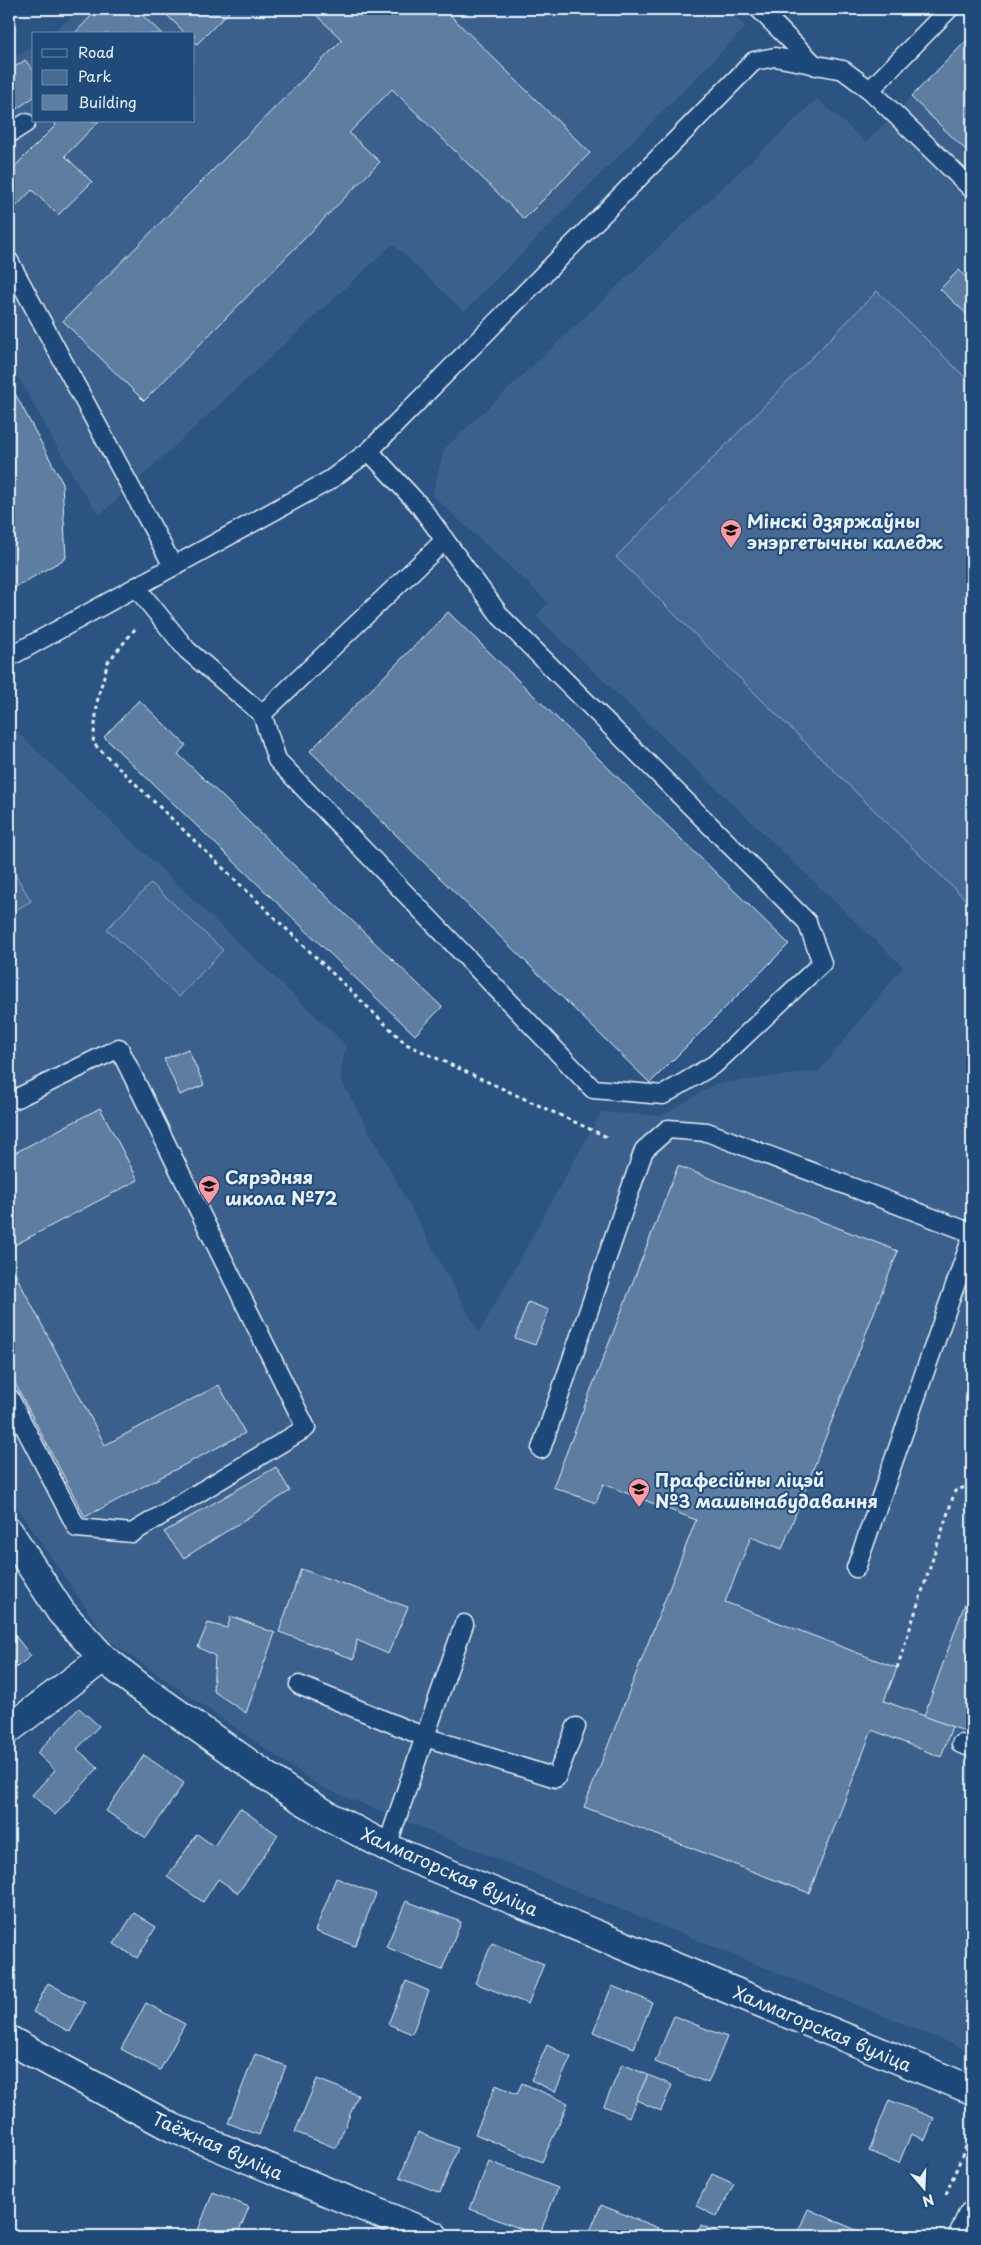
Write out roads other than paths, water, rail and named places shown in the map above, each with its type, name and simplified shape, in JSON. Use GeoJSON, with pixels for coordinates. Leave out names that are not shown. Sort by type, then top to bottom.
{"type":"FeatureCollection","features":[{"type":"Feature","properties":{"kind":"street","name":"Халмагорская вуліца"},"geometry":{"type":"LineString","coordinates":[[9,1532],[61,1612],[103,1658],[140,1687],[288,1791],[332,1818],[387,1846],[972,2090]]}},
{"type":"Feature","properties":{"kind":"street"},"geometry":{"type":"LineString","coordinates":[[9,1729],[103,1658]]}},
{"type":"Feature","properties":{"kind":"street","name":"Таёжная вуліца"},"geometry":{"type":"LineString","coordinates":[[9,2040],[173,2128],[434,2236]]}},
{"type":"Feature","properties":{"kind":"street"},"geometry":{"type":"LineString","coordinates":[[963,2236],[972,2216]]}},
{"type":"Feature","properties":{"kind":"lane"},"geometry":{"type":"LineString","coordinates":[[760,9],[817,66]]}},
{"type":"Feature","properties":{"kind":"lane"},"geometry":{"type":"LineString","coordinates":[[870,90],[949,9]]}},
{"type":"Feature","properties":{"kind":"lane"},"geometry":{"type":"LineString","coordinates":[[9,657],[330,480],[369,451],[754,61],[775,57],[843,70],[870,90],[972,189]]}},
{"type":"Feature","properties":{"kind":"lane"},"geometry":{"type":"LineString","coordinates":[[9,134],[26,123]]}},
{"type":"Feature","properties":{"kind":"lane"},"geometry":{"type":"LineString","coordinates":[[9,261],[173,566]]}},
{"type":"Feature","properties":{"kind":"lane"},"geometry":{"type":"LineString","coordinates":[[136,587],[187,650],[262,714],[278,760],[593,1089],[664,1095],[714,1064],[822,963],[807,922],[500,617],[420,506],[369,451]]}},
{"type":"Feature","properties":{"kind":"lane"},"geometry":{"type":"LineString","coordinates":[[262,714],[445,540]]}},
{"type":"Feature","properties":{"kind":"lane"},"geometry":{"type":"LineString","coordinates":[[9,1102],[119,1048],[306,1428],[132,1534],[77,1528],[9,1397]]}},
{"type":"Feature","properties":{"kind":"lane"},"geometry":{"type":"LineString","coordinates":[[541,1449],[644,1150],[668,1129],[707,1132],[972,1233]]}},
{"type":"Feature","properties":{"kind":"lane"},"geometry":{"type":"LineString","coordinates":[[856,1568],[972,1237]]}},
{"type":"Feature","properties":{"kind":"lane"},"geometry":{"type":"LineString","coordinates":[[387,1846],[464,1624]]}},
{"type":"Feature","properties":{"kind":"lane"},"geometry":{"type":"LineString","coordinates":[[299,1685],[425,1737],[556,1778],[576,1727]]}},
{"type":"Feature","properties":{"kind":"place","name":"Мінскі дзяржаўны энэргетычны каледж"},"geometry":{"type":"Point","coordinates":[731,549]}},
{"type":"Feature","properties":{"kind":"place","name":"Сярэдняя школа №72"},"geometry":{"type":"Point","coordinates":[209,1205]}},
{"type":"Feature","properties":{"kind":"place","name":"Прафесійны ліцэй №3 машынабудавання"},"geometry":{"type":"Point","coordinates":[639,1508]}}]}
